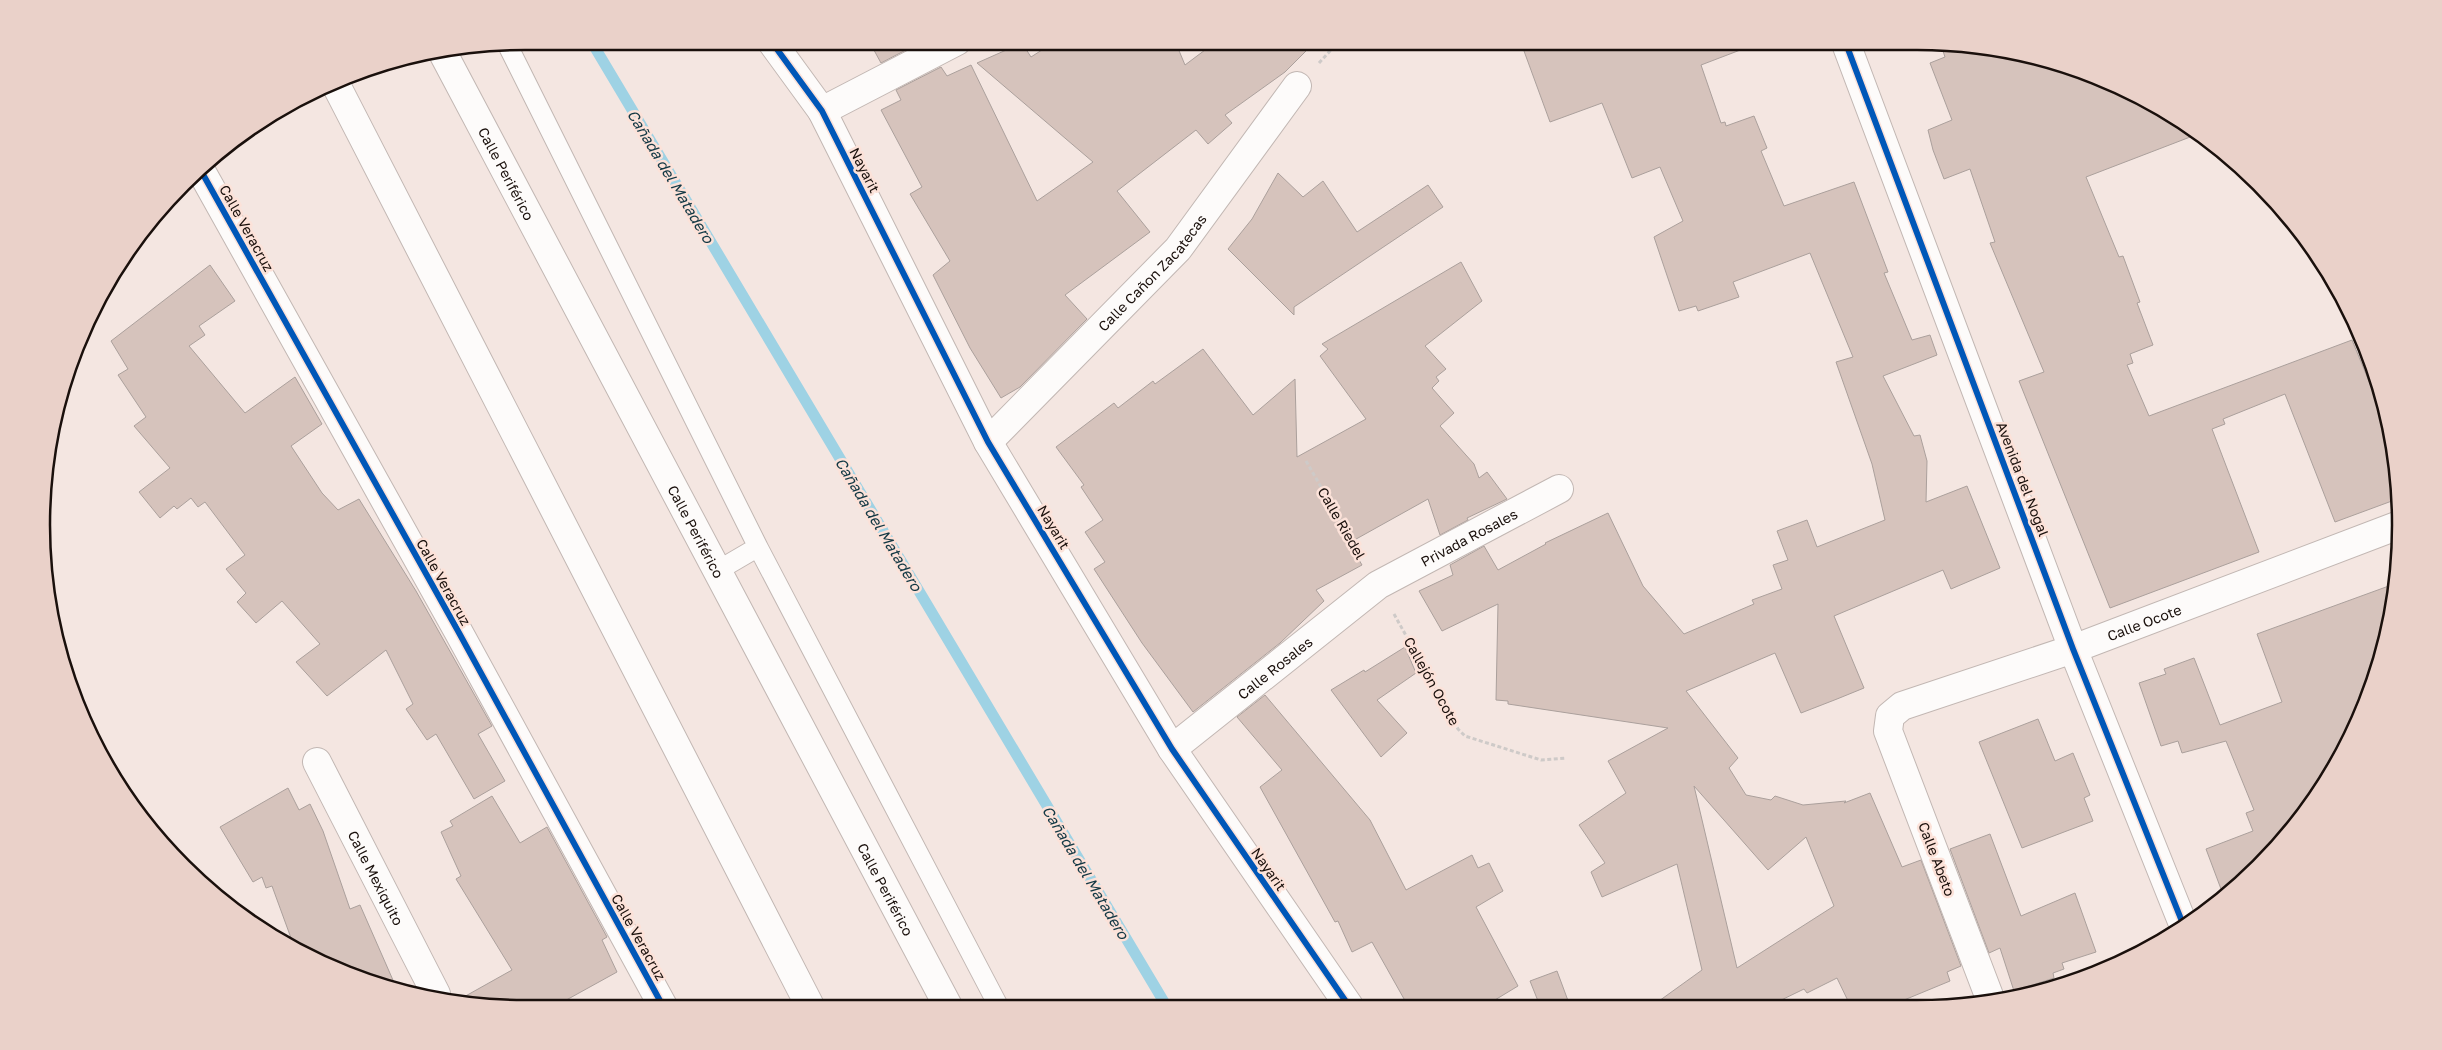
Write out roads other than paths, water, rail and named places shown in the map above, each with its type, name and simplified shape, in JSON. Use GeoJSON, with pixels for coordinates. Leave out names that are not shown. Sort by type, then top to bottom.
{"type":"FeatureCollection","features":[{"type":"Feature","properties":{"kind":"main road","name":"Nayarit"},"geometry":{"type":"LineString","coordinates":[[778,50],[822,111],[988,442],[1172,750],[1345,1000]]}},
{"type":"Feature","properties":{"kind":"main road"},"geometry":{"type":"LineString","coordinates":[[822,111],[940,50]]}},
{"type":"Feature","properties":{"kind":"main road","name":"Avenida del Nogal"},"geometry":{"type":"LineString","coordinates":[[1848,50],[2073,649],[2181,920]]}},
{"type":"Feature","properties":{"kind":"main road","name":"Calle Periférico"},"geometry":{"type":"LineString","coordinates":[[445,57],[945,1000]]}},
{"type":"Feature","properties":{"kind":"main road","name":"Calle Cañon Zacatecas"},"geometry":{"type":"LineString","coordinates":[[988,442],[1178,248],[1297,86]]}},
{"type":"Feature","properties":{"kind":"main road"},"geometry":{"type":"LineString","coordinates":[[338,88],[807,1000]]}},
{"type":"Feature","properties":{"kind":"main road","name":"Calle Veracruz"},"geometry":{"type":"LineString","coordinates":[[204,176],[458,631],[660,1000]]}},
{"type":"Feature","properties":{"kind":"main road","name":"Privada Rosales"},"geometry":{"type":"LineString","coordinates":[[1378,585],[1559,489]]}},
{"type":"Feature","properties":{"kind":"main road","name":"Calle Ocote"},"geometry":{"type":"LineString","coordinates":[[1890,716],[1902,706],[2073,649],[2392,528]]}},
{"type":"Feature","properties":{"kind":"main road","name":"Calle Rosales"},"geometry":{"type":"LineString","coordinates":[[1172,750],[1378,585]]}},
{"type":"Feature","properties":{"kind":"main road","name":"Calle Abeto"},"geometry":{"type":"LineString","coordinates":[[1890,716],[1888,731],[1989,994]]}},
{"type":"Feature","properties":{"kind":"main road","name":"Calle Mexiquito"},"geometry":{"type":"LineString","coordinates":[[317,762],[435,991]]}},
{"type":"Feature","properties":{"kind":"lane"},"geometry":{"type":"LineString","coordinates":[[510,50],[758,547],[995,1000]]}},
{"type":"Feature","properties":{"kind":"lane"},"geometry":{"type":"LineString","coordinates":[[717,571],[758,547]]}},
{"type":"Feature","properties":{"kind":"waterway","name":"Cañada del Matadero"},"geometry":{"type":"LineString","coordinates":[[596,50],[1163,1000]]}}]}
